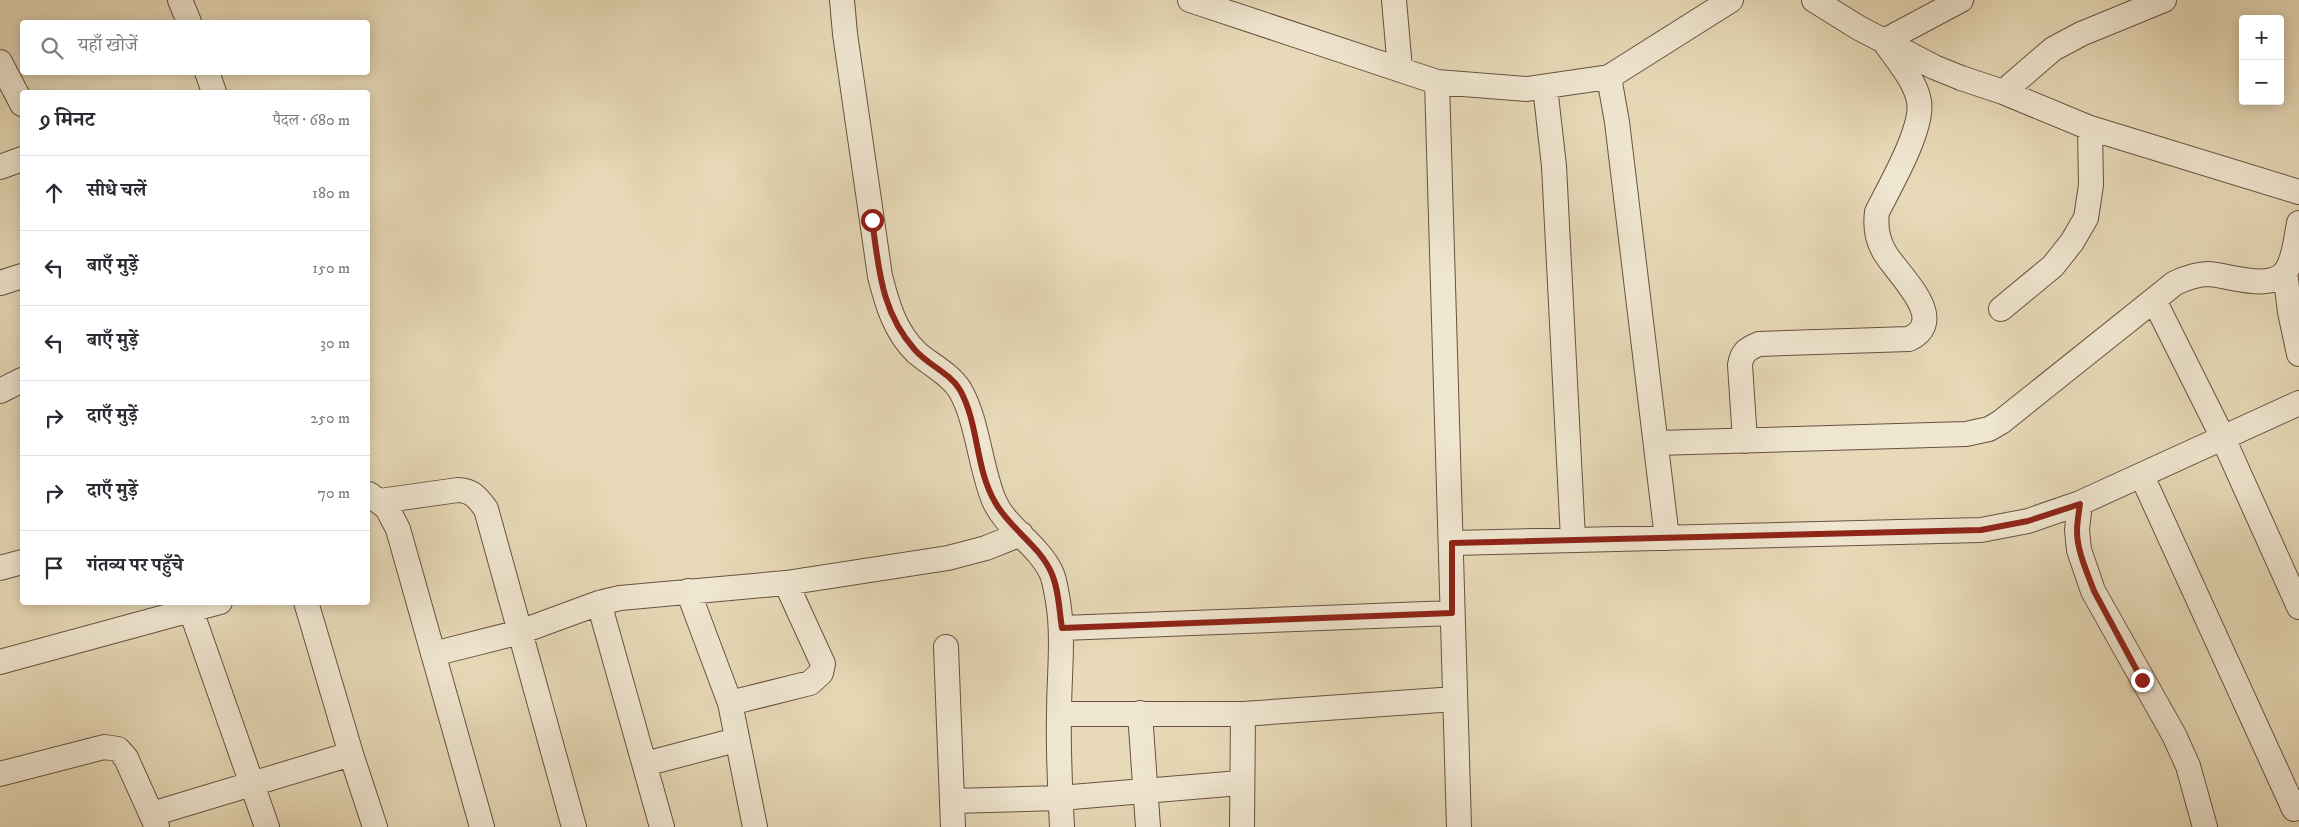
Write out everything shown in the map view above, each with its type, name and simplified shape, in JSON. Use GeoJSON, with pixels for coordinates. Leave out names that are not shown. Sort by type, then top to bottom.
{"type":"FeatureCollection","features":[{"type":"Feature","properties":{"kind":"street"},"geometry":{"type":"LineString","coordinates":[[180,0],[188,20]]}},
{"type":"Feature","properties":{"kind":"street"},"geometry":{"type":"LineString","coordinates":[[842,0],[845,34],[878,266],[888,308],[901,334],[917,352],[942,371],[959,389],[966,405],[993,500],[1004,517],[1042,558],[1051,572],[1062,628],[1059,714],[1062,827]]}},
{"type":"Feature","properties":{"kind":"street"},"geometry":{"type":"LineString","coordinates":[[1190,0],[1437,82],[1498,88],[1545,87],[1609,77],[1731,0]]}},
{"type":"Feature","properties":{"kind":"street"},"geometry":{"type":"LineString","coordinates":[[1394,0],[1400,69]]}},
{"type":"Feature","properties":{"kind":"street"},"geometry":{"type":"LineString","coordinates":[[1814,0],[1884,41],[1934,67],[2003,92],[2090,128],[2299,192]]}},
{"type":"Feature","properties":{"kind":"street"},"geometry":{"type":"LineString","coordinates":[[1884,41],[1961,0]]}},
{"type":"Feature","properties":{"kind":"street"},"geometry":{"type":"LineString","coordinates":[[2003,92],[2053,49],[2081,34],[2164,0]]}},
{"type":"Feature","properties":{"kind":"street"},"geometry":{"type":"LineString","coordinates":[[1745,441],[1740,365],[1741,356],[1748,349],[1759,344],[1908,339],[1916,336],[1922,328],[1925,318],[1923,306],[1885,252],[1875,224],[1877,212],[1914,133],[1919,114],[1919,100],[1912,84],[1884,41]]}},
{"type":"Feature","properties":{"kind":"street"},"geometry":{"type":"LineString","coordinates":[[0,62],[20,100]]}},
{"type":"Feature","properties":{"kind":"street"},"geometry":{"type":"LineString","coordinates":[[208,75],[213,90]]}},
{"type":"Feature","properties":{"kind":"street"},"geometry":{"type":"LineString","coordinates":[[1609,77],[1617,122],[1668,538]]}},
{"type":"Feature","properties":{"kind":"street"},"geometry":{"type":"LineString","coordinates":[[1437,82],[1459,827]]}},
{"type":"Feature","properties":{"kind":"street"},"geometry":{"type":"LineString","coordinates":[[1545,87],[1554,166],[1573,540]]}},
{"type":"Feature","properties":{"kind":"street"},"geometry":{"type":"LineString","coordinates":[[2001,309],[2053,266],[2072,242],[2086,218],[2091,185],[2090,128]]}},
{"type":"Feature","properties":{"kind":"street"},"geometry":{"type":"LineString","coordinates":[[0,167],[20,160]]}},
{"type":"Feature","properties":{"kind":"street"},"geometry":{"type":"LineString","coordinates":[[1656,443],[1966,434],[1989,429],[2027,402],[2175,283],[2191,276],[2208,274],[2261,282],[2275,279],[2285,272],[2291,261],[2299,223]]}},
{"type":"Feature","properties":{"kind":"street"},"geometry":{"type":"LineString","coordinates":[[2285,272],[2290,312],[2299,354]]}},
{"type":"Feature","properties":{"kind":"street"},"geometry":{"type":"LineString","coordinates":[[0,283],[20,277]]}},
{"type":"Feature","properties":{"kind":"street"},"geometry":{"type":"LineString","coordinates":[[2154,300],[2223,438],[2299,607]]}},
{"type":"Feature","properties":{"kind":"street"},"geometry":{"type":"LineString","coordinates":[[0,391],[20,381]]}},
{"type":"Feature","properties":{"kind":"street"},"geometry":{"type":"LineString","coordinates":[[1452,543],[1981,530],[2028,521],[2080,504],[2299,404]]}},
{"type":"Feature","properties":{"kind":"street"},"geometry":{"type":"LineString","coordinates":[[2142,476],[2294,809]]}},
{"type":"Feature","properties":{"kind":"street"},"geometry":{"type":"LineString","coordinates":[[374,498],[469,490],[486,509],[574,827]]}},
{"type":"Feature","properties":{"kind":"street"},"geometry":{"type":"LineString","coordinates":[[374,498],[387,508],[398,529],[482,827]]}},
{"type":"Feature","properties":{"kind":"street"},"geometry":{"type":"LineString","coordinates":[[2080,504],[2077,530],[2079,550],[2094,591],[2174,735],[2188,766],[2205,827]]}},
{"type":"Feature","properties":{"kind":"street"},"geometry":{"type":"LineString","coordinates":[[433,654],[520,632],[599,603],[646,594],[786,583],[948,558],[986,548],[1021,534]]}},
{"type":"Feature","properties":{"kind":"street"},"geometry":{"type":"LineString","coordinates":[[0,568],[20,563]]}},
{"type":"Feature","properties":{"kind":"street"},"geometry":{"type":"LineString","coordinates":[[730,703],[810,683],[821,673],[823,664],[786,583]]}},
{"type":"Feature","properties":{"kind":"street"},"geometry":{"type":"LineString","coordinates":[[688,591],[730,703],[755,827]]}},
{"type":"Feature","properties":{"kind":"street"},"geometry":{"type":"LineString","coordinates":[[599,603],[662,827]]}},
{"type":"Feature","properties":{"kind":"street"},"geometry":{"type":"LineString","coordinates":[[307,605],[371,826]]}},
{"type":"Feature","properties":{"kind":"street"},"geometry":{"type":"LineString","coordinates":[[0,662],[189,606],[253,782],[267,827]]}},
{"type":"Feature","properties":{"kind":"street"},"geometry":{"type":"LineString","coordinates":[[1062,628],[1452,613]]}},
{"type":"Feature","properties":{"kind":"street"},"geometry":{"type":"LineString","coordinates":[[946,648],[952,827]]}},
{"type":"Feature","properties":{"kind":"street"},"geometry":{"type":"LineString","coordinates":[[1059,714],[1242,714],[1455,699]]}},
{"type":"Feature","properties":{"kind":"street"},"geometry":{"type":"LineString","coordinates":[[1140,713],[1148,827]]}},
{"type":"Feature","properties":{"kind":"street"},"geometry":{"type":"LineString","coordinates":[[1242,714],[1240,783],[1242,827]]}},
{"type":"Feature","properties":{"kind":"street"},"geometry":{"type":"LineString","coordinates":[[645,764],[736,740]]}},
{"type":"Feature","properties":{"kind":"street"},"geometry":{"type":"LineString","coordinates":[[0,774],[104,747],[118,749],[126,758],[154,820],[253,782],[351,754]]}},
{"type":"Feature","properties":{"kind":"street"},"geometry":{"type":"LineString","coordinates":[[952,801],[1060,798],[1240,783]]}},
{"type":"Feature","properties":{"kind":"route"},"geometry":{"type":"LineString","coordinates":[[872,220],[880,276],[888,308],[901,334],[917,352],[942,371],[959,389],[966,405],[984,474],[993,500],[1004,517],[1042,558],[1051,572],[1056,586],[1062,628],[1452,613],[1452,543],[1981,530],[2028,521],[2080,504],[2077,530],[2079,550],[2094,591],[2142,680]]}}]}
